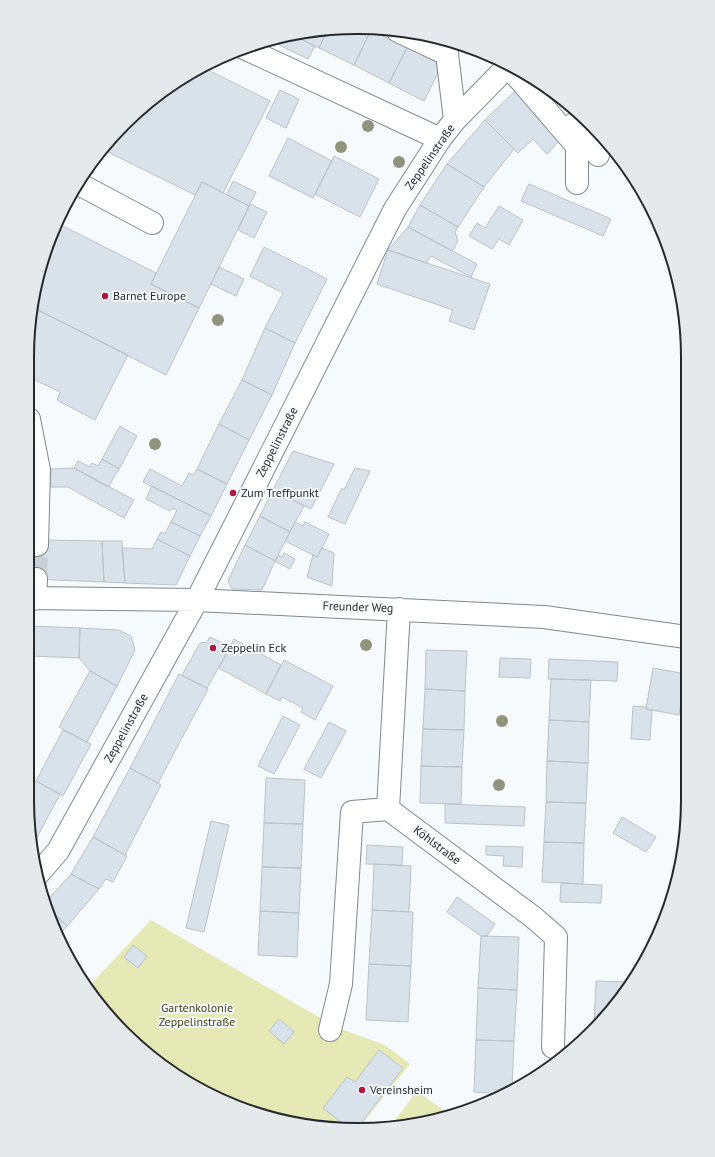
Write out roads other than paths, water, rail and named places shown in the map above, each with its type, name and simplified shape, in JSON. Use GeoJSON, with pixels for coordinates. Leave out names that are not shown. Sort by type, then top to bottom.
{"type":"FeatureCollection","features":[{"type":"Feature","properties":{"kind":"street"},"geometry":{"type":"LineString","coordinates":[[416,39],[447,54],[456,120]]}},
{"type":"Feature","properties":{"kind":"street"},"geometry":{"type":"LineString","coordinates":[[252,52],[440,139]]}},
{"type":"Feature","properties":{"kind":"street","name":"Zeppelinstraße"},"geometry":{"type":"LineString","coordinates":[[42,871],[58,852],[197,600],[395,209],[440,139],[456,120],[505,69]]}},
{"type":"Feature","properties":{"kind":"street"},"geometry":{"type":"LineString","coordinates":[[519,77],[577,146],[577,183]]}},
{"type":"Feature","properties":{"kind":"street"},"geometry":{"type":"LineString","coordinates":[[556,103],[598,155]]}},
{"type":"Feature","properties":{"kind":"street"},"geometry":{"type":"LineString","coordinates":[[83,186],[152,223]]}},
{"type":"Feature","properties":{"kind":"street"},"geometry":{"type":"LineString","coordinates":[[34,444],[39,470],[37,545]]}},
{"type":"Feature","properties":{"kind":"street","name":"Freunder Weg"},"geometry":{"type":"LineString","coordinates":[[34,592],[544,617],[681,636]]}},
{"type":"Feature","properties":{"kind":"street"},"geometry":{"type":"LineString","coordinates":[[330,1030],[341,984],[352,812],[388,809],[399,609]]}},
{"type":"Feature","properties":{"kind":"street","name":"Köhlstraße"},"geometry":{"type":"LineString","coordinates":[[388,809],[533,917],[556,937],[553,1047]]}},
{"type":"Feature","properties":{"kind":"tunnel"},"geometry":{"type":"LineString","coordinates":[[36,579],[37,545]]}},
{"type":"Feature","properties":{"kind":"place","name":"Barnet Europe"},"geometry":{"type":"Point","coordinates":[105,296]}},
{"type":"Feature","properties":{"kind":"place","name":"Zum Treffpunkt"},"geometry":{"type":"Point","coordinates":[233,493]}},
{"type":"Feature","properties":{"kind":"place","name":"Zeppelin Eck"},"geometry":{"type":"Point","coordinates":[213,648]}},
{"type":"Feature","properties":{"kind":"place","name":"Vereinsheim"},"geometry":{"type":"Point","coordinates":[362,1090]}},
{"type":"Feature","properties":{"kind":"park label","name":"Gartenkolonie Zeppelinstraße"},"geometry":{"type":"Point","coordinates":[197,1015]}}]}
